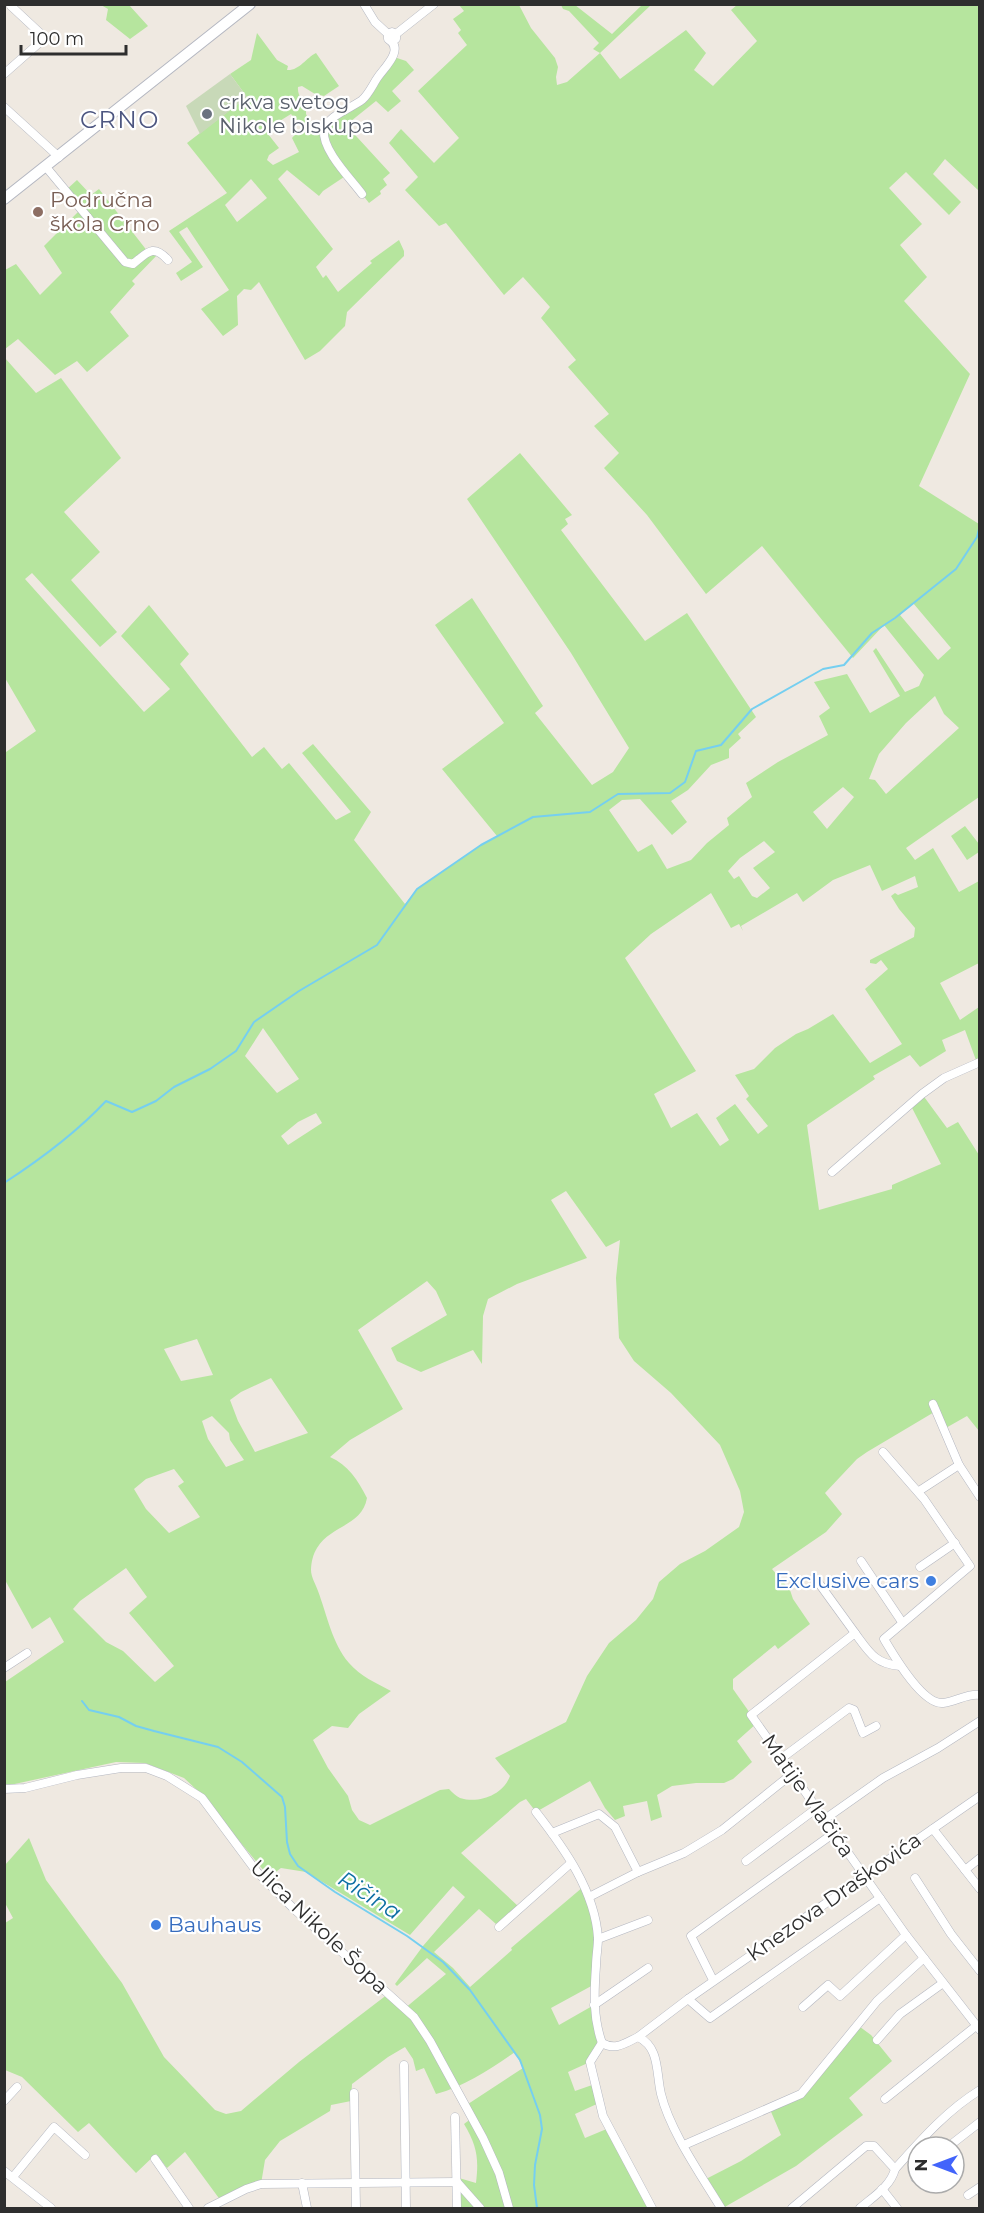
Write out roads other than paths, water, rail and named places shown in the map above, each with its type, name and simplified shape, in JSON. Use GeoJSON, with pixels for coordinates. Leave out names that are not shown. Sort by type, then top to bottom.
{"type":"FeatureCollection","features":[{"type":"Feature","properties":{"kind":"street"},"geometry":{"type":"LineString","coordinates":[[4,199],[250,4]]}},
{"type":"Feature","properties":{"kind":"street"},"geometry":{"type":"LineString","coordinates":[[362,194],[325,142],[324,129],[330,121],[364,98],[394,57],[392,36],[375,22],[364,4]]}},
{"type":"Feature","properties":{"kind":"street"},"geometry":{"type":"LineString","coordinates":[[392,36],[434,4]]}},
{"type":"Feature","properties":{"kind":"street"},"geometry":{"type":"LineString","coordinates":[[4,74],[38,44],[41,38],[40,33],[11,6]]}},
{"type":"Feature","properties":{"kind":"street"},"geometry":{"type":"LineString","coordinates":[[4,107],[59,157]]}},
{"type":"Feature","properties":{"kind":"street"},"geometry":{"type":"LineString","coordinates":[[46,167],[125,262],[133,264],[148,252],[155,250],[168,260]]}},
{"type":"Feature","properties":{"kind":"street"},"geometry":{"type":"LineString","coordinates":[[832,1172],[910,1104],[944,1078],[980,1062]]}},
{"type":"Feature","properties":{"kind":"street"},"geometry":{"type":"LineString","coordinates":[[933,1404],[959,1466],[980,1497]]}},
{"type":"Feature","properties":{"kind":"street"},"geometry":{"type":"LineString","coordinates":[[882,1452],[919,1491],[970,1566],[884,1638],[909,1680],[937,1703],[972,1694],[980,1695]]}},
{"type":"Feature","properties":{"kind":"street"},"geometry":{"type":"LineString","coordinates":[[919,1491],[959,1466]]}},
{"type":"Feature","properties":{"kind":"street"},"geometry":{"type":"LineString","coordinates":[[920,1567],[955,1543]]}},
{"type":"Feature","properties":{"kind":"street"},"geometry":{"type":"LineString","coordinates":[[861,1561],[902,1622]]}},
{"type":"Feature","properties":{"kind":"street"},"geometry":{"type":"LineString","coordinates":[[818,1582],[876,1660],[886,1665],[900,1666]]}},
{"type":"Feature","properties":{"kind":"street","name":"Matije Vlačića"},"geometry":{"type":"LineString","coordinates":[[855,1633],[751,1715],[906,1935],[978,2028]]}},
{"type":"Feature","properties":{"kind":"street"},"geometry":{"type":"LineString","coordinates":[[4,1668],[27,1653]]}},
{"type":"Feature","properties":{"kind":"street"},"geometry":{"type":"LineString","coordinates":[[782,1758],[849,1708],[854,1710],[863,1733],[876,1726]]}},
{"type":"Feature","properties":{"kind":"street"},"geometry":{"type":"LineString","coordinates":[[825,1819],[884,1778],[980,1721]]}},
{"type":"Feature","properties":{"kind":"street","name":"Ulica Nikole Šopa"},"geometry":{"type":"LineString","coordinates":[[4,1790],[25,1788],[77,1775],[120,1768],[146,1768],[167,1776],[202,1798],[257,1872],[414,2017],[430,2041],[483,2138],[500,2173],[509,2208]]}},
{"type":"Feature","properties":{"kind":"street"},"geometry":{"type":"LineString","coordinates":[[589,1897],[638,1872],[684,1853],[722,1830],[793,1773]]}},
{"type":"Feature","properties":{"kind":"street","name":"Knezova Draškovića"},"geometry":{"type":"LineString","coordinates":[[602,2043],[617,2048],[638,2037],[714,1980],[980,1796]]}},
{"type":"Feature","properties":{"kind":"street"},"geometry":{"type":"LineString","coordinates":[[746,1861],[817,1808]]}},
{"type":"Feature","properties":{"kind":"street"},"geometry":{"type":"LineString","coordinates":[[536,1812],[571,1863],[589,1897],[594,1913],[598,1939],[594,2005],[597,2029],[602,2043],[590,2062],[603,2116],[652,2208]]}},
{"type":"Feature","properties":{"kind":"street"},"geometry":{"type":"LineString","coordinates":[[552,1833],[599,1814],[615,1827],[638,1872]]}},
{"type":"Feature","properties":{"kind":"street"},"geometry":{"type":"LineString","coordinates":[[933,1829],[980,1889]]}},
{"type":"Feature","properties":{"kind":"street"},"geometry":{"type":"LineString","coordinates":[[714,1980],[691,1936],[834,1833]]}},
{"type":"Feature","properties":{"kind":"street"},"geometry":{"type":"LineString","coordinates":[[965,1870],[980,1858]]}},
{"type":"Feature","properties":{"kind":"street"},"geometry":{"type":"LineString","coordinates":[[499,1927],[571,1863]]}},
{"type":"Feature","properties":{"kind":"street"},"geometry":{"type":"LineString","coordinates":[[915,1878],[951,1934],[980,1971]]}},
{"type":"Feature","properties":{"kind":"street"},"geometry":{"type":"LineString","coordinates":[[688,1999],[710,2018],[880,1898]]}},
{"type":"Feature","properties":{"kind":"street"},"geometry":{"type":"LineString","coordinates":[[598,1939],[648,1920]]}},
{"type":"Feature","properties":{"kind":"street"},"geometry":{"type":"LineString","coordinates":[[803,2007],[828,1985],[840,1996],[906,1935]]}},
{"type":"Feature","properties":{"kind":"street"},"geometry":{"type":"LineString","coordinates":[[684,2145],[801,2094],[878,2001],[924,1958]]}},
{"type":"Feature","properties":{"kind":"street"},"geometry":{"type":"LineString","coordinates":[[594,2005],[648,1968]]}},
{"type":"Feature","properties":{"kind":"street"},"geometry":{"type":"LineString","coordinates":[[877,2040],[900,2014],[943,1983]]}},
{"type":"Feature","properties":{"kind":"street"},"geometry":{"type":"LineString","coordinates":[[885,2099],[978,2028]]}},
{"type":"Feature","properties":{"kind":"street"},"geometry":{"type":"LineString","coordinates":[[638,2037],[647,2041],[653,2050],[661,2093],[669,2117],[721,2208]]}},
{"type":"Feature","properties":{"kind":"street"},"geometry":{"type":"LineString","coordinates":[[404,2065],[406,2208]]}},
{"type":"Feature","properties":{"kind":"street"},"geometry":{"type":"LineString","coordinates":[[4,2101],[17,2086]]}},
{"type":"Feature","properties":{"kind":"street"},"geometry":{"type":"LineString","coordinates":[[860,2208],[882,2189],[895,2169],[931,2128],[961,2101],[980,2090]]}},
{"type":"Feature","properties":{"kind":"street"},"geometry":{"type":"LineString","coordinates":[[354,2093],[356,2208]]}},
{"type":"Feature","properties":{"kind":"street"},"geometry":{"type":"LineString","coordinates":[[455,2117],[457,2208]]}},
{"type":"Feature","properties":{"kind":"street"},"geometry":{"type":"LineString","coordinates":[[963,2135],[980,2122]]}},
{"type":"Feature","properties":{"kind":"street"},"geometry":{"type":"LineString","coordinates":[[13,2177],[54,2127],[85,2155]]}},
{"type":"Feature","properties":{"kind":"street"},"geometry":{"type":"LineString","coordinates":[[792,2208],[866,2146],[874,2146],[895,2169]]}},
{"type":"Feature","properties":{"kind":"street"},"geometry":{"type":"LineString","coordinates":[[155,2159],[189,2208]]}},
{"type":"Feature","properties":{"kind":"street"},"geometry":{"type":"LineString","coordinates":[[4,2171],[51,2208]]}},
{"type":"Feature","properties":{"kind":"street"},"geometry":{"type":"LineString","coordinates":[[208,2208],[261,2184],[457,2182],[480,2208]]}},
{"type":"Feature","properties":{"kind":"street"},"geometry":{"type":"LineString","coordinates":[[302,2183],[306,2208]]}},
{"type":"Feature","properties":{"kind":"street"},"geometry":{"type":"LineString","coordinates":[[968,2195],[980,2187]]}},
{"type":"Feature","properties":{"kind":"street"},"geometry":{"type":"LineString","coordinates":[[882,2189],[897,2208]]}},
{"type":"Feature","properties":{"kind":"waterway"},"geometry":{"type":"LineString","coordinates":[[4,1183],[58,1145],[106,1101],[132,1112],[156,1101],[174,1087],[210,1069],[236,1051],[254,1022],[299,991],[377,945],[417,889],[481,845],[533,817],[590,812],[618,794],[670,793],[685,782],[696,751],[721,745],[752,709],[823,669],[844,665],[872,633],[895,618],[956,569],[977,537],[980,525]]}},
{"type":"Feature","properties":{"kind":"waterway","name":"Ričina"},"geometry":{"type":"LineString","coordinates":[[82,1701],[89,1710],[119,1717],[136,1726],[218,1747],[242,1762],[282,1797],[285,1807],[287,1842],[290,1854],[298,1866],[335,1892],[407,1936],[443,1962],[470,1990],[520,2060],[540,2115],[542,2129],[535,2165],[534,2185],[537,2208]]}},
{"type":"Feature","properties":{"kind":"place","name":"crkva svetog Nikole biskupa"},"geometry":{"type":"Point","coordinates":[207,114]}},
{"type":"Feature","properties":{"kind":"place","name":"Područna škola Crno"},"geometry":{"type":"Point","coordinates":[38,212]}},
{"type":"Feature","properties":{"kind":"place","name":"Exclusive cars"},"geometry":{"type":"Point","coordinates":[931,1581]}},
{"type":"Feature","properties":{"kind":"place","name":"Bauhaus"},"geometry":{"type":"Point","coordinates":[156,1925]}},
{"type":"Feature","properties":{"kind":"district","name":"CRNO"},"geometry":{"type":"Point","coordinates":[120,120]}}]}
